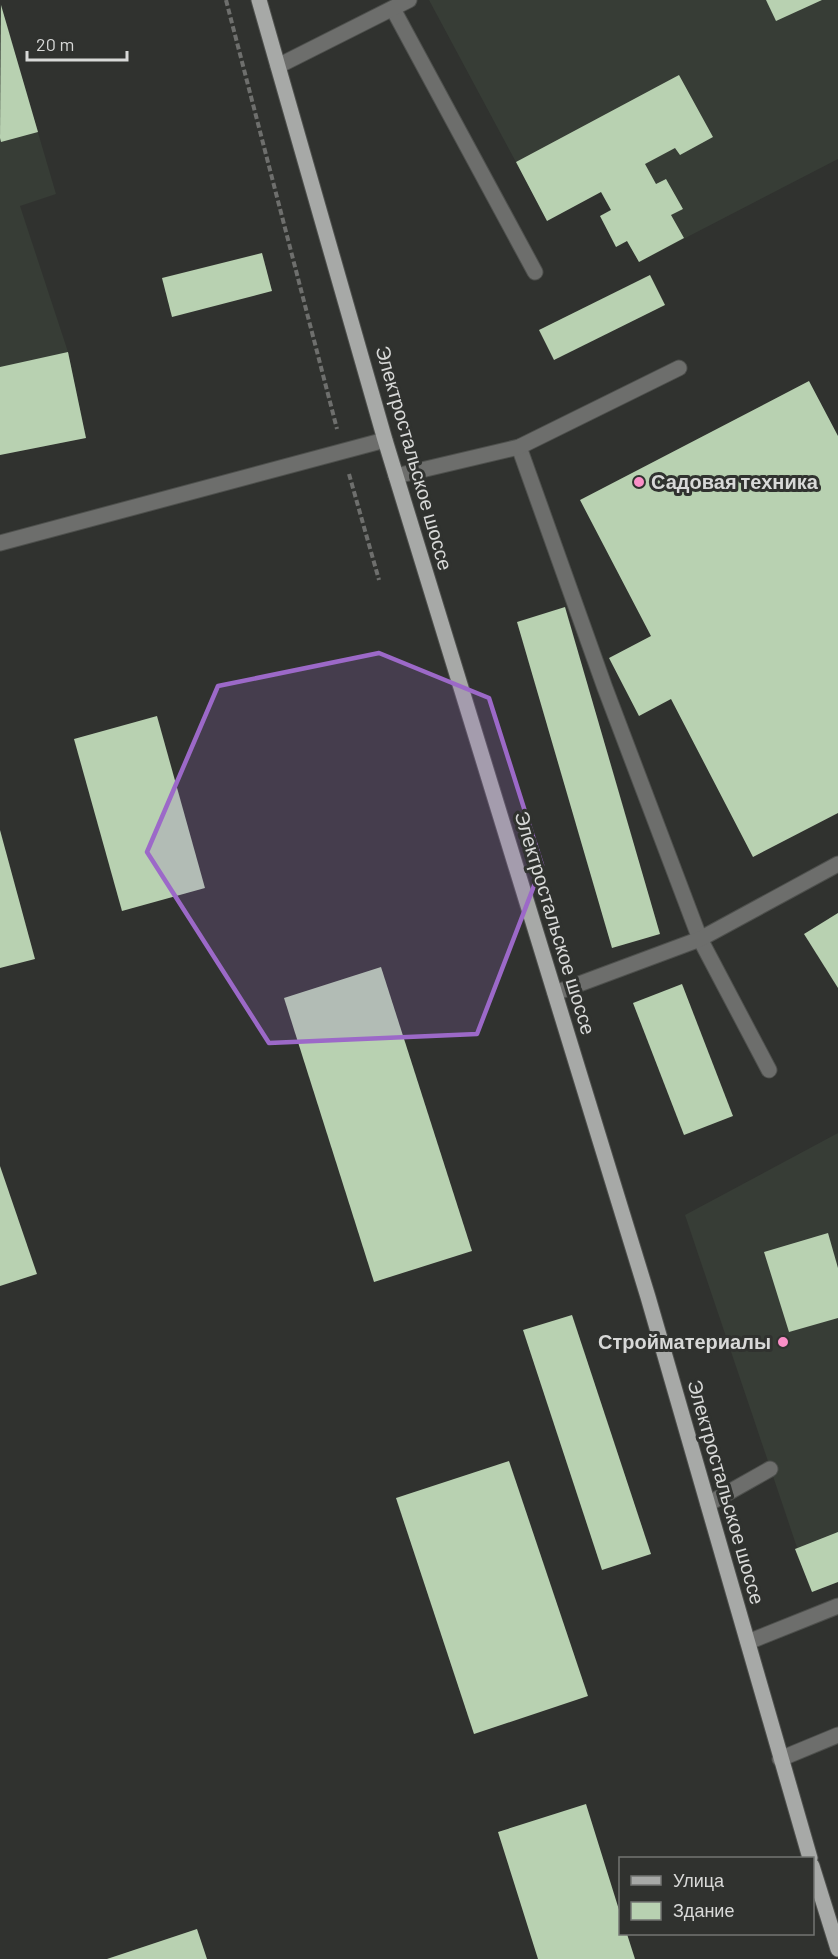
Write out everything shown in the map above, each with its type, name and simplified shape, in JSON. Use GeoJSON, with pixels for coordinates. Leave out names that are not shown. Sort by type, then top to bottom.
{"type":"FeatureCollection","features":[{"type":"Feature","properties":{"kind":"main road","name":"Электростальское шоссе"},"geometry":{"type":"LineString","coordinates":[[260,0],[385,440],[648,1297],[810,1857]]}},
{"type":"Feature","properties":{"kind":"main road"},"geometry":{"type":"LineString","coordinates":[[814,1869],[838,1949]]}},
{"type":"Feature","properties":{"kind":"lane"},"geometry":{"type":"LineString","coordinates":[[278,66],[409,0]]}},
{"type":"Feature","properties":{"kind":"lane"},"geometry":{"type":"LineString","coordinates":[[393,9],[535,272]]}},
{"type":"Feature","properties":{"kind":"lane"},"geometry":{"type":"LineString","coordinates":[[396,476],[519,447],[679,368]]}},
{"type":"Feature","properties":{"kind":"lane"},"geometry":{"type":"LineString","coordinates":[[0,543],[385,440]]}},
{"type":"Feature","properties":{"kind":"lane"},"geometry":{"type":"LineString","coordinates":[[519,447],[605,688],[700,939],[769,1070]]}},
{"type":"Feature","properties":{"kind":"lane"},"geometry":{"type":"LineString","coordinates":[[555,993],[700,939],[838,864]]}},
{"type":"Feature","properties":{"kind":"lane"},"geometry":{"type":"LineString","coordinates":[[708,1504],[770,1469]]}},
{"type":"Feature","properties":{"kind":"lane"},"geometry":{"type":"LineString","coordinates":[[748,1642],[838,1606]]}},
{"type":"Feature","properties":{"kind":"lane"},"geometry":{"type":"LineString","coordinates":[[780,1759],[838,1736]]}},
{"type":"Feature","properties":{"kind":"path"},"geometry":{"type":"LineString","coordinates":[[226,0],[343,451],[379,580]]}},
{"type":"Feature","properties":{"kind":"highlighted area"},"geometry":{"type":"Polygon","coordinates":[[[379,653],[489,698],[542,865],[477,1034],[269,1043],[147,852],[218,686],[379,653]]]}},
{"type":"Feature","properties":{"kind":"shaded area"},"geometry":{"type":"Polygon","coordinates":[[[429,0],[838,0],[838,159],[639,262],[627,241],[616,246],[600,216],[611,209],[602,191],[547,220],[429,0]]]}},
{"type":"Feature","properties":{"kind":"shaded area"},"geometry":{"type":"Polygon","coordinates":[[[0,3],[56,194],[20,206],[68,352],[86,438],[0,455],[0,3]]]}},
{"type":"Feature","properties":{"kind":"shaded area","name":"Стройматериалы"},"geometry":{"type":"Polygon","coordinates":[[[838,1133],[838,1582],[812,1592],[685,1215],[838,1133]]]}},
{"type":"Feature","properties":{"kind":"building"},"geometry":{"type":"Polygon","coordinates":[[[766,0],[822,0],[776,21],[766,0]]]}},
{"type":"Feature","properties":{"kind":"building"},"geometry":{"type":"Polygon","coordinates":[[[1,5],[38,132],[1,142],[0,138],[1,5]]]}},
{"type":"Feature","properties":{"kind":"building"},"geometry":{"type":"Polygon","coordinates":[[[679,75],[713,137],[680,155],[675,148],[645,164],[656,184],[666,179],[683,209],[671,215],[684,238],[639,262],[627,241],[616,247],[600,216],[611,210],[601,192],[547,221],[516,162],[679,75]]]}},
{"type":"Feature","properties":{"kind":"building"},"geometry":{"type":"Polygon","coordinates":[[[262,253],[272,291],[172,317],[162,278],[262,253]]]}},
{"type":"Feature","properties":{"kind":"building"},"geometry":{"type":"Polygon","coordinates":[[[650,275],[665,305],[554,360],[539,330],[650,275]]]}},
{"type":"Feature","properties":{"kind":"building"},"geometry":{"type":"Polygon","coordinates":[[[68,352],[86,438],[0,455],[0,367],[68,352]]]}},
{"type":"Feature","properties":{"kind":"building"},"geometry":{"type":"Polygon","coordinates":[[[809,381],[838,436],[838,813],[753,857],[671,699],[639,716],[609,658],[651,636],[580,500],[809,381]]]}},
{"type":"Feature","properties":{"kind":"building"},"geometry":{"type":"Polygon","coordinates":[[[565,607],[660,934],[612,948],[517,622],[565,607]]]}},
{"type":"Feature","properties":{"kind":"building"},"geometry":{"type":"Polygon","coordinates":[[[157,716],[205,888],[122,911],[74,739],[157,716]]]}},
{"type":"Feature","properties":{"kind":"building"},"geometry":{"type":"Polygon","coordinates":[[[0,830],[35,959],[0,968],[0,830]]]}},
{"type":"Feature","properties":{"kind":"building"},"geometry":{"type":"Polygon","coordinates":[[[838,913],[838,988],[804,934],[838,913]]]}},
{"type":"Feature","properties":{"kind":"building"},"geometry":{"type":"Polygon","coordinates":[[[381,967],[472,1251],[374,1282],[284,998],[381,967]]]}},
{"type":"Feature","properties":{"kind":"building"},"geometry":{"type":"Polygon","coordinates":[[[682,984],[733,1116],[684,1135],[633,1003],[682,984]]]}},
{"type":"Feature","properties":{"kind":"building"},"geometry":{"type":"Polygon","coordinates":[[[0,1166],[37,1274],[0,1286],[0,1166]]]}},
{"type":"Feature","properties":{"kind":"building"},"geometry":{"type":"Polygon","coordinates":[[[828,1233],[838,1268],[838,1318],[789,1332],[764,1252],[828,1233]]]}},
{"type":"Feature","properties":{"kind":"building"},"geometry":{"type":"Polygon","coordinates":[[[572,1315],[651,1554],[602,1570],[523,1330],[572,1315]]]}},
{"type":"Feature","properties":{"kind":"building"},"geometry":{"type":"Polygon","coordinates":[[[509,1461],[588,1696],[474,1734],[396,1498],[509,1461]]]}},
{"type":"Feature","properties":{"kind":"building"},"geometry":{"type":"Polygon","coordinates":[[[838,1532],[838,1582],[812,1592],[795,1549],[838,1532]]]}},
{"type":"Feature","properties":{"kind":"building"},"geometry":{"type":"Polygon","coordinates":[[[586,1804],[619,1910],[619,1935],[627,1935],[635,1959],[538,1959],[498,1832],[586,1804]]]}},
{"type":"Feature","properties":{"kind":"building"},"geometry":{"type":"Polygon","coordinates":[[[197,1929],[207,1959],[107,1959],[197,1929]]]}},
{"type":"Feature","properties":{"kind":"place","name":"Садовая техника"},"geometry":{"type":"Point","coordinates":[639,482]}},
{"type":"Feature","properties":{"kind":"place","name":"Стройматериалы"},"geometry":{"type":"Point","coordinates":[783,1342]}}]}
